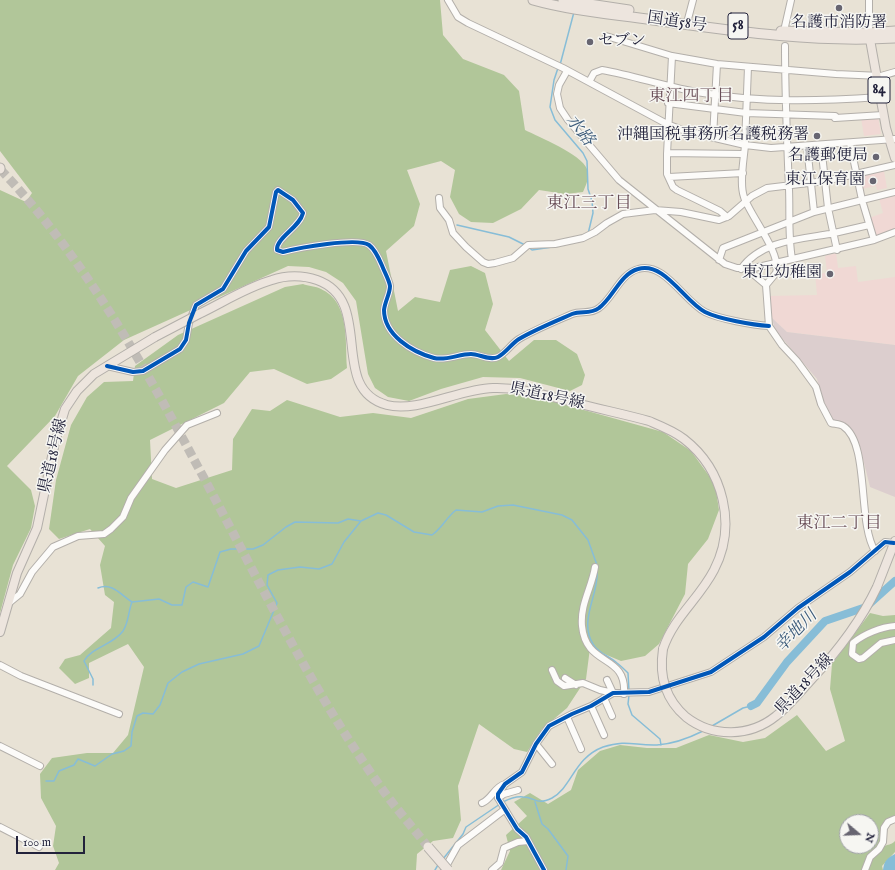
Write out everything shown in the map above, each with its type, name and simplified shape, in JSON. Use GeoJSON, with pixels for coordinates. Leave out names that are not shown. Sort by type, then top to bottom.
{"type":"FeatureCollection","features":[{"type":"Feature","properties":{"kind":"highway","name":"国道58号"},"geometry":{"type":"LineString","coordinates":[[533,0],[585,4],[784,31],[895,38]]}},
{"type":"Feature","properties":{"kind":"highway","name":"国道58号"},"geometry":{"type":"LineString","coordinates":[[585,4],[746,33],[820,40],[870,36],[895,31]]}},
{"type":"Feature","properties":{"kind":"highway"},"geometry":{"type":"LineString","coordinates":[[428,847],[448,870]]}},
{"type":"Feature","properties":{"kind":"main road","name":"84"},"geometry":{"type":"LineString","coordinates":[[870,36],[883,115],[892,139],[895,158]]}},
{"type":"Feature","properties":{"kind":"main road","name":"県道18号線"},"geometry":{"type":"LineString","coordinates":[[0,632],[17,573],[37,528],[55,442],[65,409],[83,384],[107,366],[155,337],[199,314],[272,280],[292,277],[310,278],[327,285],[342,300],[346,307],[350,323],[355,371],[364,389],[377,400],[393,406],[406,406],[461,392],[491,388],[526,390],[644,420],[680,436],[701,455],[717,481],[722,498],[725,517],[724,544],[716,566],[702,588],[673,625],[663,649],[661,669],[664,686],[672,701],[682,713],[698,725],[713,731],[728,733],[749,730],[765,723],[780,713],[827,663],[854,628],[877,587],[895,542]]}},
{"type":"Feature","properties":{"kind":"street"},"geometry":{"type":"LineString","coordinates":[[447,0],[454,12],[462,20],[554,64],[667,124],[685,131],[745,145],[771,148],[892,139]]}},
{"type":"Feature","properties":{"kind":"street"},"geometry":{"type":"LineString","coordinates":[[688,19],[693,0]]}},
{"type":"Feature","properties":{"kind":"street"},"geometry":{"type":"LineString","coordinates":[[784,31],[791,0]]}},
{"type":"Feature","properties":{"kind":"street"},"geometry":{"type":"LineString","coordinates":[[869,0],[870,36]]}},
{"type":"Feature","properties":{"kind":"street"},"geometry":{"type":"LineString","coordinates":[[606,36],[672,56],[717,64],[785,70],[876,75],[895,72]]}},
{"type":"Feature","properties":{"kind":"street"},"geometry":{"type":"LineString","coordinates":[[785,46],[785,99],[790,222],[788,241],[792,259]]}},
{"type":"Feature","properties":{"kind":"street"},"geometry":{"type":"LineString","coordinates":[[672,56],[666,153],[669,177],[673,187],[677,190],[720,211],[727,217]]}},
{"type":"Feature","properties":{"kind":"street"},"geometry":{"type":"LineString","coordinates":[[713,137],[717,64]]}},
{"type":"Feature","properties":{"kind":"street"},"geometry":{"type":"LineString","coordinates":[[748,67],[745,145],[743,154],[743,196],[763,231],[775,262],[776,273],[766,285],[768,326],[816,387],[821,404],[832,423],[843,426],[848,430],[856,444],[867,530],[871,544],[875,551]]}},
{"type":"Feature","properties":{"kind":"street"},"geometry":{"type":"LineString","coordinates":[[565,70],[559,85],[557,94],[558,101],[564,114],[612,173],[655,210],[719,260],[731,267],[744,269],[837,250],[874,240],[895,232]]}},
{"type":"Feature","properties":{"kind":"street"},"geometry":{"type":"LineString","coordinates":[[589,82],[594,73],[602,70],[670,87],[715,95],[747,98],[835,100],[880,97]]}},
{"type":"Feature","properties":{"kind":"street"},"geometry":{"type":"LineString","coordinates":[[668,103],[746,113],[835,117],[883,115]]}},
{"type":"Feature","properties":{"kind":"street"},"geometry":{"type":"LineString","coordinates":[[850,143],[862,200],[874,240]]}},
{"type":"Feature","properties":{"kind":"street"},"geometry":{"type":"LineString","coordinates":[[821,145],[828,208],[837,250]]}},
{"type":"Feature","properties":{"kind":"street"},"geometry":{"type":"LineString","coordinates":[[807,146],[814,212]]}},
{"type":"Feature","properties":{"kind":"street"},"geometry":{"type":"LineString","coordinates":[[666,153],[743,154]]}},
{"type":"Feature","properties":{"kind":"street"},"geometry":{"type":"LineString","coordinates":[[439,198],[440,208],[449,220],[457,238],[483,262],[488,264],[513,258],[528,245],[555,244],[583,238],[623,214],[655,210],[681,212],[719,220],[727,217],[752,196],[767,188],[825,181],[895,165]]}},
{"type":"Feature","properties":{"kind":"street"},"geometry":{"type":"LineString","coordinates":[[669,177],[743,173]]}},
{"type":"Feature","properties":{"kind":"street"},"geometry":{"type":"LineString","coordinates":[[107,366],[132,372],[143,371],[180,349],[186,340],[189,323],[196,305],[223,288],[246,251],[269,227],[276,192],[278,190],[285,193],[293,200],[304,213],[294,228],[279,242],[276,250],[283,252],[316,245],[355,243],[364,243],[370,246],[379,259],[390,284],[384,310],[386,321],[390,330],[397,339],[433,357],[448,358],[467,354],[493,358],[498,357],[518,339],[573,314],[588,313],[598,309],[612,296],[627,276],[642,268],[656,270],[665,276],[689,300],[709,314],[768,326]]}},
{"type":"Feature","properties":{"kind":"street"},"geometry":{"type":"LineString","coordinates":[[719,260],[723,248],[763,231],[814,212],[895,192]]}},
{"type":"Feature","properties":{"kind":"street"},"geometry":{"type":"LineString","coordinates":[[744,269],[746,262],[759,252],[770,247],[788,241],[869,225]]}},
{"type":"Feature","properties":{"kind":"street"},"geometry":{"type":"LineString","coordinates":[[744,269],[766,285]]}},
{"type":"Feature","properties":{"kind":"street"},"geometry":{"type":"LineString","coordinates":[[9,603],[20,594],[32,572],[53,547],[78,536],[104,534],[111,529],[123,517],[131,498],[165,450],[187,425],[217,413]]}},
{"type":"Feature","properties":{"kind":"street"},"geometry":{"type":"LineString","coordinates":[[552,670],[557,681],[564,686],[583,683],[600,690],[627,694],[654,690],[712,672],[764,637],[798,608],[850,572],[885,542],[895,542]]}},
{"type":"Feature","properties":{"kind":"street"},"geometry":{"type":"LineString","coordinates":[[595,567],[593,579],[585,597],[582,626],[585,639],[596,655],[617,667],[622,673],[627,694]]}},
{"type":"Feature","properties":{"kind":"street"},"geometry":{"type":"LineString","coordinates":[[895,626],[886,627],[868,634],[853,643],[851,648],[852,654],[856,657],[863,658],[881,643],[895,640]]}},
{"type":"Feature","properties":{"kind":"street"},"geometry":{"type":"LineString","coordinates":[[0,665],[21,676],[119,714]]}},
{"type":"Feature","properties":{"kind":"street"},"geometry":{"type":"LineString","coordinates":[[565,678],[576,685]]}},
{"type":"Feature","properties":{"kind":"street"},"geometry":{"type":"LineString","coordinates":[[607,680],[613,693]]}},
{"type":"Feature","properties":{"kind":"street"},"geometry":{"type":"LineString","coordinates":[[482,803],[486,801],[498,786],[505,784],[522,772],[536,744],[549,726],[591,706],[613,693]]}},
{"type":"Feature","properties":{"kind":"street"},"geometry":{"type":"LineString","coordinates":[[604,698],[612,716]]}},
{"type":"Feature","properties":{"kind":"street"},"geometry":{"type":"LineString","coordinates":[[591,706],[604,735]]}},
{"type":"Feature","properties":{"kind":"street"},"geometry":{"type":"LineString","coordinates":[[566,717],[581,750]]}},
{"type":"Feature","properties":{"kind":"street"},"geometry":{"type":"LineString","coordinates":[[536,744],[552,764]]}},
{"type":"Feature","properties":{"kind":"street"},"geometry":{"type":"LineString","coordinates":[[0,746],[40,766]]}},
{"type":"Feature","properties":{"kind":"street"},"geometry":{"type":"LineString","coordinates":[[505,784],[498,794],[498,799],[528,841],[544,870]]}},
{"type":"Feature","properties":{"kind":"street"},"geometry":{"type":"LineString","coordinates":[[498,799],[518,790]]}},
{"type":"Feature","properties":{"kind":"street"},"geometry":{"type":"LineString","coordinates":[[444,870],[458,845],[503,808]]}},
{"type":"Feature","properties":{"kind":"street"},"geometry":{"type":"LineString","coordinates":[[865,870],[870,857],[879,849],[883,842],[884,828],[888,822],[895,819]]}},
{"type":"Feature","properties":{"kind":"street"},"geometry":{"type":"LineString","coordinates":[[0,827],[39,847]]}},
{"type":"Feature","properties":{"kind":"street"},"geometry":{"type":"LineString","coordinates":[[492,870],[500,863],[504,848],[518,842],[528,841]]}},
{"type":"Feature","properties":{"kind":"shaded area"},"geometry":{"type":"Polygon","coordinates":[[[878,116],[881,134],[864,136],[861,118],[878,116]]]}},
{"type":"Feature","properties":{"kind":"shaded area","name":"東江保育園"},"geometry":{"type":"Polygon","coordinates":[[[884,171],[887,188],[877,190],[876,186],[862,189],[860,176],[884,171]]]}},
{"type":"Feature","properties":{"kind":"shaded area"},"geometry":{"type":"Polygon","coordinates":[[[895,193],[895,229],[875,237],[869,218],[883,213],[879,198],[895,193]]]}},
{"type":"Feature","properties":{"kind":"shaded area"},"geometry":{"type":"Polygon","coordinates":[[[836,253],[838,268],[856,266],[858,282],[895,277],[895,345],[787,332],[772,318],[768,296],[817,295],[815,274],[827,273],[825,256],[836,253]]]}},
{"type":"Feature","properties":{"kind":"shaded area"},"geometry":{"type":"Polygon","coordinates":[[[772,318],[787,332],[895,345],[895,497],[870,487],[859,443],[847,426],[834,421],[823,401],[817,379],[775,330],[772,318]]]}},
{"type":"Feature","properties":{"kind":"green space"},"geometry":{"type":"Polygon","coordinates":[[[0,0],[440,0],[443,35],[463,59],[504,75],[519,91],[525,130],[559,146],[577,158],[587,169],[588,178],[583,192],[565,194],[539,190],[521,209],[493,223],[471,222],[459,214],[450,197],[455,170],[441,161],[407,170],[420,204],[414,226],[386,251],[398,311],[415,297],[440,302],[450,270],[471,266],[485,273],[493,304],[485,330],[509,361],[534,340],[556,340],[577,354],[585,375],[582,385],[570,391],[520,378],[483,377],[441,389],[409,401],[388,397],[375,388],[368,374],[356,301],[343,283],[326,272],[309,267],[288,266],[124,340],[78,376],[55,416],[7,466],[31,490],[35,506],[31,528],[13,565],[0,613],[0,190],[26,202],[32,193],[0,151],[0,0]]]}},
{"type":"Feature","properties":{"kind":"green space"},"geometry":{"type":"Polygon","coordinates":[[[303,284],[321,289],[330,295],[337,303],[344,323],[346,335],[347,368],[331,379],[307,384],[274,369],[250,372],[224,403],[150,440],[152,479],[176,488],[232,470],[233,439],[252,409],[270,411],[287,400],[340,417],[373,413],[411,418],[468,399],[506,394],[537,397],[663,432],[691,451],[715,484],[719,510],[708,539],[688,564],[685,594],[659,644],[645,656],[621,661],[590,648],[586,679],[567,708],[542,729],[527,752],[514,749],[479,724],[458,786],[461,820],[453,838],[433,841],[417,854],[416,870],[55,870],[59,863],[53,846],[56,826],[41,798],[40,774],[52,758],[87,753],[113,753],[128,735],[144,667],[128,644],[89,663],[89,678],[75,684],[59,668],[65,659],[80,655],[111,628],[114,602],[105,595],[100,565],[105,546],[90,529],[59,539],[49,529],[56,480],[71,425],[87,397],[104,382],[133,381],[135,366],[178,335],[285,287],[303,284]]]}},
{"type":"Feature","properties":{"kind":"green space"},"geometry":{"type":"Polygon","coordinates":[[[870,613],[883,616],[895,615],[895,816],[886,820],[879,844],[879,814],[839,814],[839,854],[873,854],[863,870],[501,870],[510,851],[506,835],[527,816],[514,802],[530,793],[548,804],[571,790],[578,770],[600,751],[620,745],[647,748],[676,748],[709,735],[743,742],[765,738],[797,715],[826,751],[845,741],[830,689],[832,664],[870,613]]]}},
{"type":"Feature","properties":{"kind":"green space"},"geometry":{"type":"Polygon","coordinates":[[[895,841],[895,852],[882,866],[883,870],[868,870],[876,854],[879,854],[879,850],[883,847],[895,841]]]}},
{"type":"Feature","properties":{"kind":"water"},"geometry":{"type":"Polygon","coordinates":[[[895,854],[895,870],[883,870],[886,860],[895,854]]]}},
{"type":"Feature","properties":{"kind":"waterway","name":"水路"},"geometry":{"type":"LineString","coordinates":[[560,65],[574,12]]}},
{"type":"Feature","properties":{"kind":"waterway","name":"水路"},"geometry":{"type":"LineString","coordinates":[[558,68],[554,80],[550,107],[555,120],[583,153],[587,161],[588,189],[592,201],[593,213],[588,234]]}},
{"type":"Feature","properties":{"kind":"waterway","name":"水路"},"geometry":{"type":"LineString","coordinates":[[457,225],[509,237],[525,245]]}},
{"type":"Feature","properties":{"kind":"waterway","name":"水路"},"geometry":{"type":"LineString","coordinates":[[528,247],[532,250],[559,246]]}},
{"type":"Feature","properties":{"kind":"waterway"},"geometry":{"type":"LineString","coordinates":[[93,685],[93,679],[84,661],[92,652],[119,636],[126,624],[132,602],[159,599],[172,605],[182,605],[186,587],[193,582],[208,587],[220,552],[231,549],[253,549],[263,545],[295,522],[338,523],[348,519],[361,521],[378,513],[386,515],[414,532],[432,535],[456,510],[482,512],[498,506],[513,505],[562,515],[572,520],[588,540],[597,565]]}},
{"type":"Feature","properties":{"kind":"waterway"},"geometry":{"type":"LineString","coordinates":[[46,781],[54,781],[59,771],[74,765],[78,759],[95,766],[112,754],[124,751],[131,746],[132,732],[137,716],[143,713],[153,714],[160,705],[168,683],[182,672],[199,664],[243,654],[259,646],[277,603],[267,585],[268,575],[278,570],[300,567],[319,569],[332,564],[344,542],[361,521]]}},
{"type":"Feature","properties":{"kind":"waterway"},"geometry":{"type":"LineString","coordinates":[[597,569],[596,587],[588,616],[589,635],[593,644],[598,650],[628,673],[629,691]]}},
{"type":"Feature","properties":{"kind":"waterway","name":"幸地川"},"geometry":{"type":"LineString","coordinates":[[751,706],[757,703],[787,662],[825,621],[866,607],[895,581]]}},
{"type":"Feature","properties":{"kind":"waterway"},"geometry":{"type":"LineString","coordinates":[[98,588],[112,588],[132,602]]}},
{"type":"Feature","properties":{"kind":"waterway"},"geometry":{"type":"LineString","coordinates":[[629,695],[628,704],[632,715],[660,739],[661,745]]}},
{"type":"Feature","properties":{"kind":"waterway"},"geometry":{"type":"LineString","coordinates":[[712,726],[743,708],[751,706]]}},
{"type":"Feature","properties":{"kind":"waterway"},"geometry":{"type":"LineString","coordinates":[[503,802],[518,797],[527,797],[539,801],[552,798],[564,787],[579,765],[593,752],[603,747],[618,743],[657,745],[681,740],[703,731]]}},
{"type":"Feature","properties":{"kind":"waterway"},"geometry":{"type":"LineString","coordinates":[[535,802],[542,824],[548,829],[568,856],[566,870]]}},
{"type":"Feature","properties":{"kind":"waterway"},"geometry":{"type":"LineString","coordinates":[[443,859],[463,834],[466,827],[500,804]]}},
{"type":"Feature","properties":{"kind":"waterway"},"geometry":{"type":"LineString","coordinates":[[435,870],[438,865]]}},
{"type":"Feature","properties":{"kind":"tunnel"},"geometry":{"type":"LineString","coordinates":[[0,169],[30,202],[58,238],[109,311],[155,388],[287,634],[334,716],[385,793],[428,847]]}},
{"type":"Feature","properties":{"kind":"cycle path"},"geometry":{"type":"LineString","coordinates":[[107,366],[133,372],[143,371],[180,349],[186,340],[189,323],[196,305],[223,289],[246,251],[269,227],[276,192],[278,190],[293,200],[303,213],[298,223],[280,241],[277,250],[283,252],[314,246],[353,242],[369,245],[378,256],[390,286],[384,310],[385,319],[389,327],[394,335],[409,347],[434,358],[443,359],[471,354],[488,358],[498,357],[513,343],[538,329],[572,314],[596,310],[604,304],[626,276],[638,269],[647,268],[665,276],[697,307],[711,315],[736,321],[769,326]]}},
{"type":"Feature","properties":{"kind":"cycle path"},"geometry":{"type":"LineString","coordinates":[[544,870],[526,837],[517,829],[498,798],[498,794],[505,784],[522,772],[536,744],[549,726],[591,706],[613,693],[649,692],[711,672],[764,637],[798,608],[850,572],[885,542],[894,543]]}},
{"type":"Feature","properties":{"kind":"place","name":"名護市消防署"},"geometry":{"type":"Point","coordinates":[839,8]}},
{"type":"Feature","properties":{"kind":"place","name":"セブン"},"geometry":{"type":"Point","coordinates":[590,42]}},
{"type":"Feature","properties":{"kind":"place","name":"沖縄国税事務所名護税務署"},"geometry":{"type":"Point","coordinates":[817,136]}},
{"type":"Feature","properties":{"kind":"place","name":"名護郵便局"},"geometry":{"type":"Point","coordinates":[876,157]}},
{"type":"Feature","properties":{"kind":"place","name":"東江保育園"},"geometry":{"type":"Point","coordinates":[873,181]}},
{"type":"Feature","properties":{"kind":"place","name":"東江幼稚園"},"geometry":{"type":"Point","coordinates":[830,274]}},
{"type":"Feature","properties":{"kind":"district","name":"東江四丁目"},"geometry":{"type":"Point","coordinates":[691,98]}},
{"type":"Feature","properties":{"kind":"district","name":"東江三丁目"},"geometry":{"type":"Point","coordinates":[589,205]}},
{"type":"Feature","properties":{"kind":"district","name":"東江二丁目"},"geometry":{"type":"Point","coordinates":[839,525]}}]}
